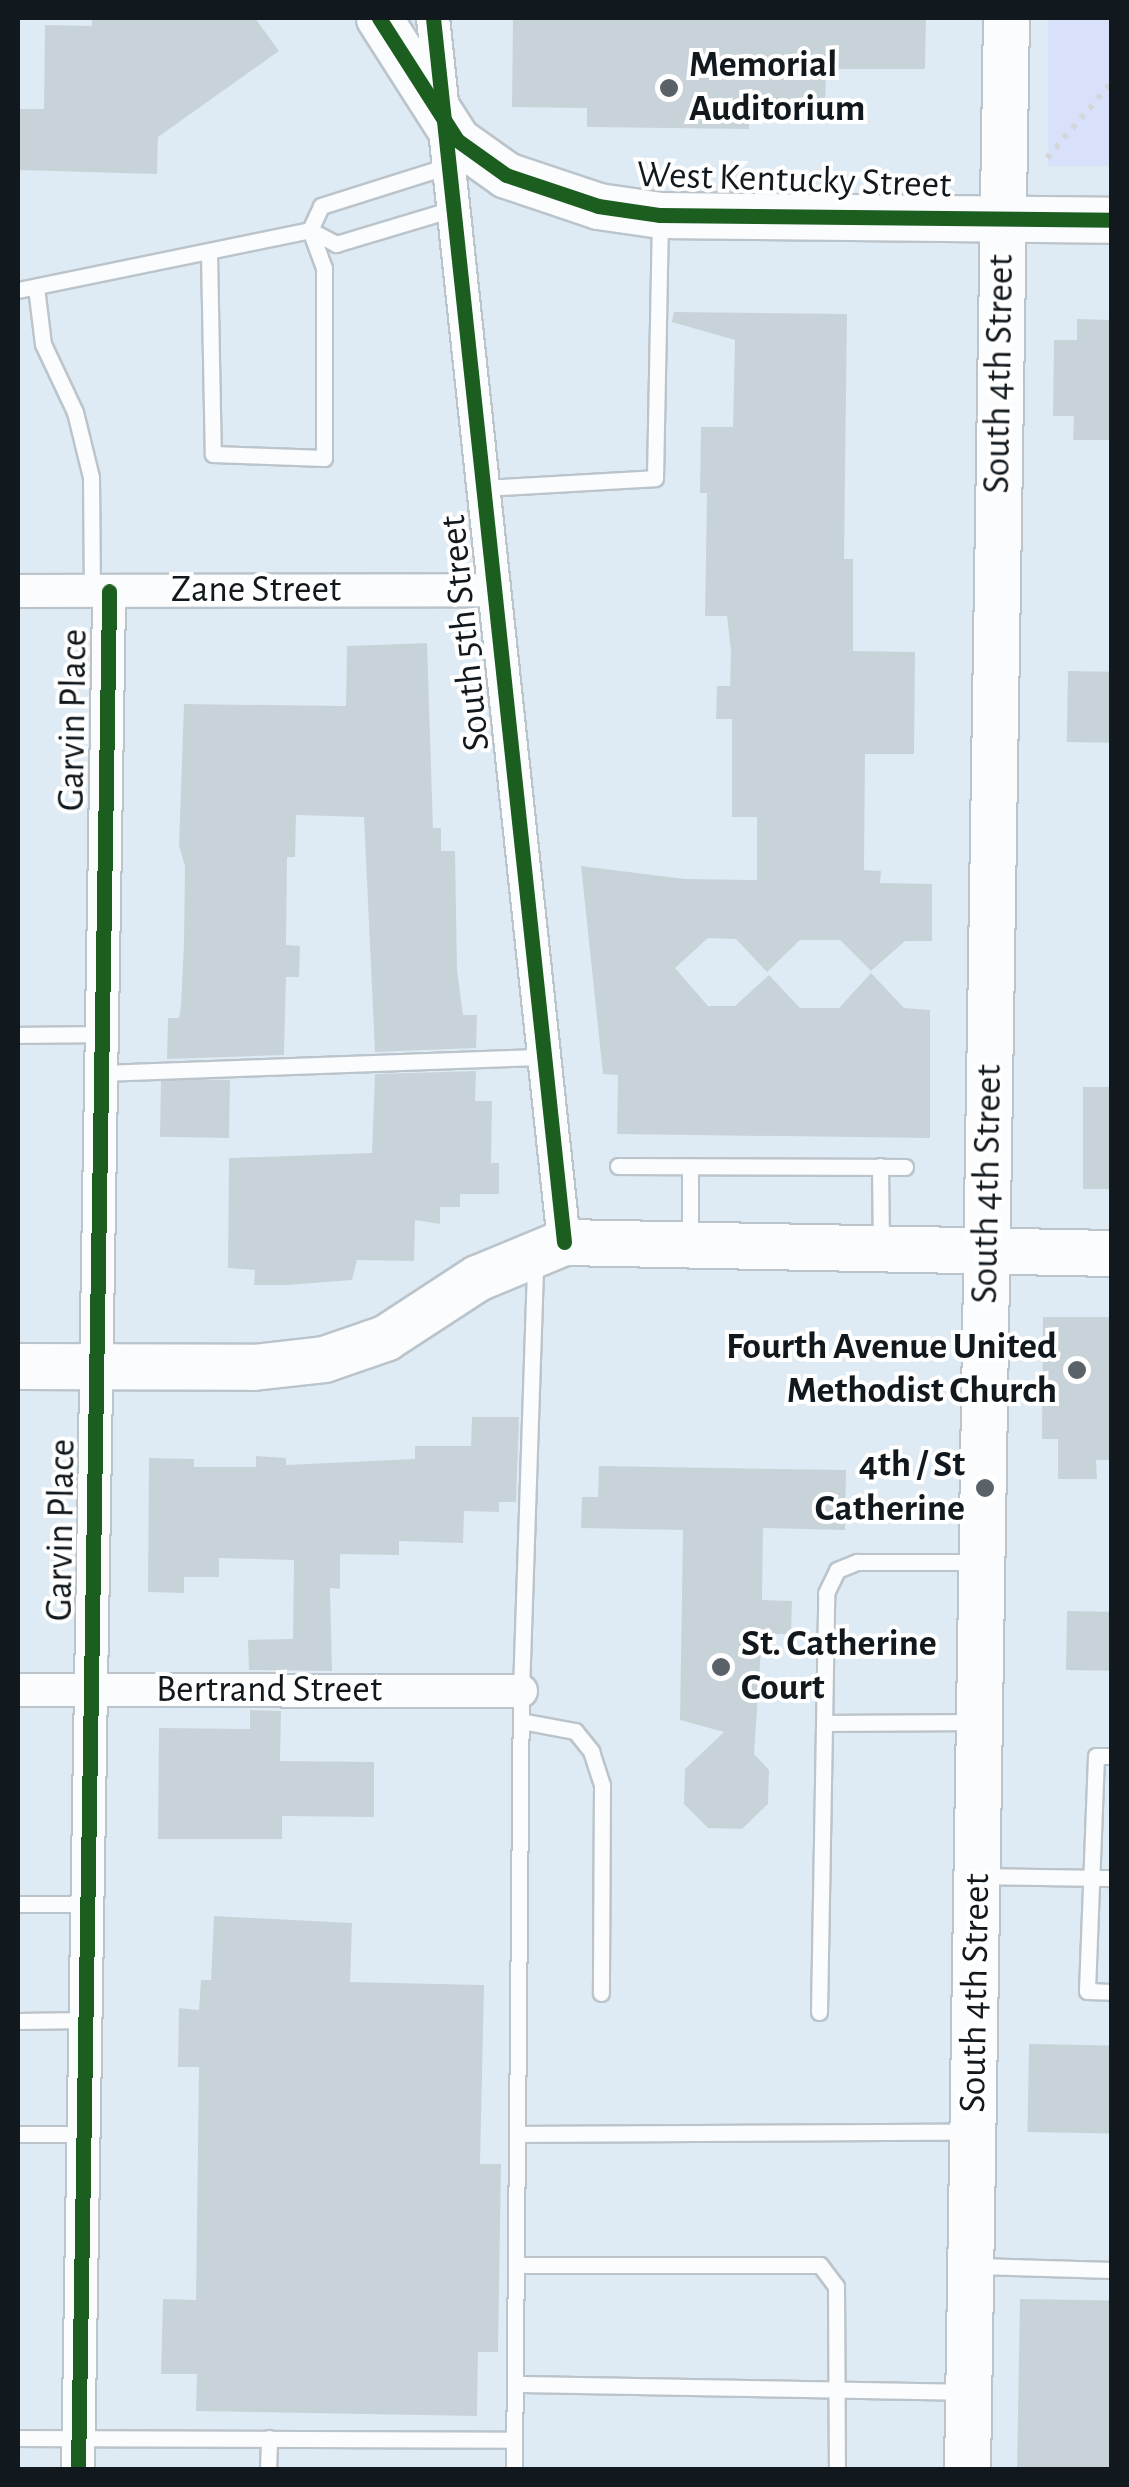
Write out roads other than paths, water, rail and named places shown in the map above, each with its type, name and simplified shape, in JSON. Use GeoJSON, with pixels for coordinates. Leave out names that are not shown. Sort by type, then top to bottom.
{"type":"FeatureCollection","features":[{"type":"Feature","properties":{"kind":"main road","name":"West Kentucky Street"},"geometry":{"type":"LineString","coordinates":[[379,18],[458,140],[506,176],[598,206],[660,216],[1112,220]]}},
{"type":"Feature","properties":{"kind":"main road","name":"South 4th Street"},"geometry":{"type":"LineString","coordinates":[[967,2470],[1006,18]]}},
{"type":"Feature","properties":{"kind":"main road"},"geometry":{"type":"LineString","coordinates":[[18,1366],[253,1367],[324,1360],[386,1338],[478,1278],[550,1249],[881,1247],[1112,1253]]}},
{"type":"Feature","properties":{"kind":"street","name":"South 5th Street"},"geometry":{"type":"LineString","coordinates":[[433,18],[544,1057],[550,1249]]}},
{"type":"Feature","properties":{"kind":"street","name":"Zane Street"},"geometry":{"type":"LineString","coordinates":[[18,591],[494,590]]}},
{"type":"Feature","properties":{"kind":"street","name":"Garvin Place"},"geometry":{"type":"LineString","coordinates":[[78,2453],[102,1073],[100,591]]}},
{"type":"Feature","properties":{"kind":"street","name":"Bertrand Street"},"geometry":{"type":"LineString","coordinates":[[18,1690],[521,1706]]}},
{"type":"Feature","properties":{"kind":"lane"},"geometry":{"type":"LineString","coordinates":[[209,254],[213,454],[324,458],[324,268],[310,230],[321,206],[448,166]]}},
{"type":"Feature","properties":{"kind":"lane"},"geometry":{"type":"LineString","coordinates":[[18,290],[209,254],[310,230],[336,244],[453,209]]}},
{"type":"Feature","properties":{"kind":"lane"},"geometry":{"type":"LineString","coordinates":[[483,488],[654,478],[660,216]]}},
{"type":"Feature","properties":{"kind":"lane"},"geometry":{"type":"LineString","coordinates":[[36,287],[42,344],[75,412],[91,477],[100,591]]}},
{"type":"Feature","properties":{"kind":"lane"},"geometry":{"type":"LineString","coordinates":[[18,1035],[102,1034]]}},
{"type":"Feature","properties":{"kind":"lane"},"geometry":{"type":"LineString","coordinates":[[102,1073],[544,1057]]}},
{"type":"Feature","properties":{"kind":"lane"},"geometry":{"type":"LineString","coordinates":[[618,1166],[905,1167]]}},
{"type":"Feature","properties":{"kind":"lane"},"geometry":{"type":"LineString","coordinates":[[880,1166],[881,1247]]}},
{"type":"Feature","properties":{"kind":"lane"},"geometry":{"type":"LineString","coordinates":[[690,1167],[690,1247]]}},
{"type":"Feature","properties":{"kind":"lane"},"geometry":{"type":"LineString","coordinates":[[514,2470],[521,1706],[550,1249]]}},
{"type":"Feature","properties":{"kind":"lane"},"geometry":{"type":"LineString","coordinates":[[820,2012],[828,1723],[826,1592],[837,1570],[856,1562],[983,1562]]}},
{"type":"Feature","properties":{"kind":"lane"},"geometry":{"type":"LineString","coordinates":[[521,1706],[575,1730],[590,1751],[602,1786],[601,1993]]}},
{"type":"Feature","properties":{"kind":"lane"},"geometry":{"type":"LineString","coordinates":[[828,1723],[980,1722]]}},
{"type":"Feature","properties":{"kind":"lane"},"geometry":{"type":"LineString","coordinates":[[1112,1756],[1096,1756],[1087,1991],[1112,1992]]}},
{"type":"Feature","properties":{"kind":"lane"},"geometry":{"type":"LineString","coordinates":[[978,1876],[1112,1878]]}},
{"type":"Feature","properties":{"kind":"lane"},"geometry":{"type":"LineString","coordinates":[[18,1904],[87,1904]]}},
{"type":"Feature","properties":{"kind":"lane"},"geometry":{"type":"LineString","coordinates":[[18,2021],[86,2020]]}},
{"type":"Feature","properties":{"kind":"lane"},"geometry":{"type":"LineString","coordinates":[[517,2134],[974,2132]]}},
{"type":"Feature","properties":{"kind":"lane"},"geometry":{"type":"LineString","coordinates":[[18,2134],[84,2134]]}},
{"type":"Feature","properties":{"kind":"lane"},"geometry":{"type":"LineString","coordinates":[[516,2265],[820,2265],[836,2286],[837,2470]]}},
{"type":"Feature","properties":{"kind":"lane"},"geometry":{"type":"LineString","coordinates":[[971,2265],[1112,2270]]}},
{"type":"Feature","properties":{"kind":"lane"},"geometry":{"type":"LineString","coordinates":[[515,2384],[969,2392]]}},
{"type":"Feature","properties":{"kind":"lane"},"geometry":{"type":"LineString","coordinates":[[18,2438],[78,2453],[269,2438],[514,2440]]}},
{"type":"Feature","properties":{"kind":"lane"},"geometry":{"type":"LineString","coordinates":[[268,2470],[269,2438]]}},
{"type":"Feature","properties":{"kind":"place","name":"Memorial Auditorium"},"geometry":{"type":"Point","coordinates":[669,88]}},
{"type":"Feature","properties":{"kind":"place","name":"Fourth Avenue United Methodist Church"},"geometry":{"type":"Point","coordinates":[1077,1370]}},
{"type":"Feature","properties":{"kind":"place","name":"4th / St Catherine"},"geometry":{"type":"Point","coordinates":[985,1488]}},
{"type":"Feature","properties":{"kind":"place","name":"St. Catherine Court"},"geometry":{"type":"Point","coordinates":[721,1667]}}]}
